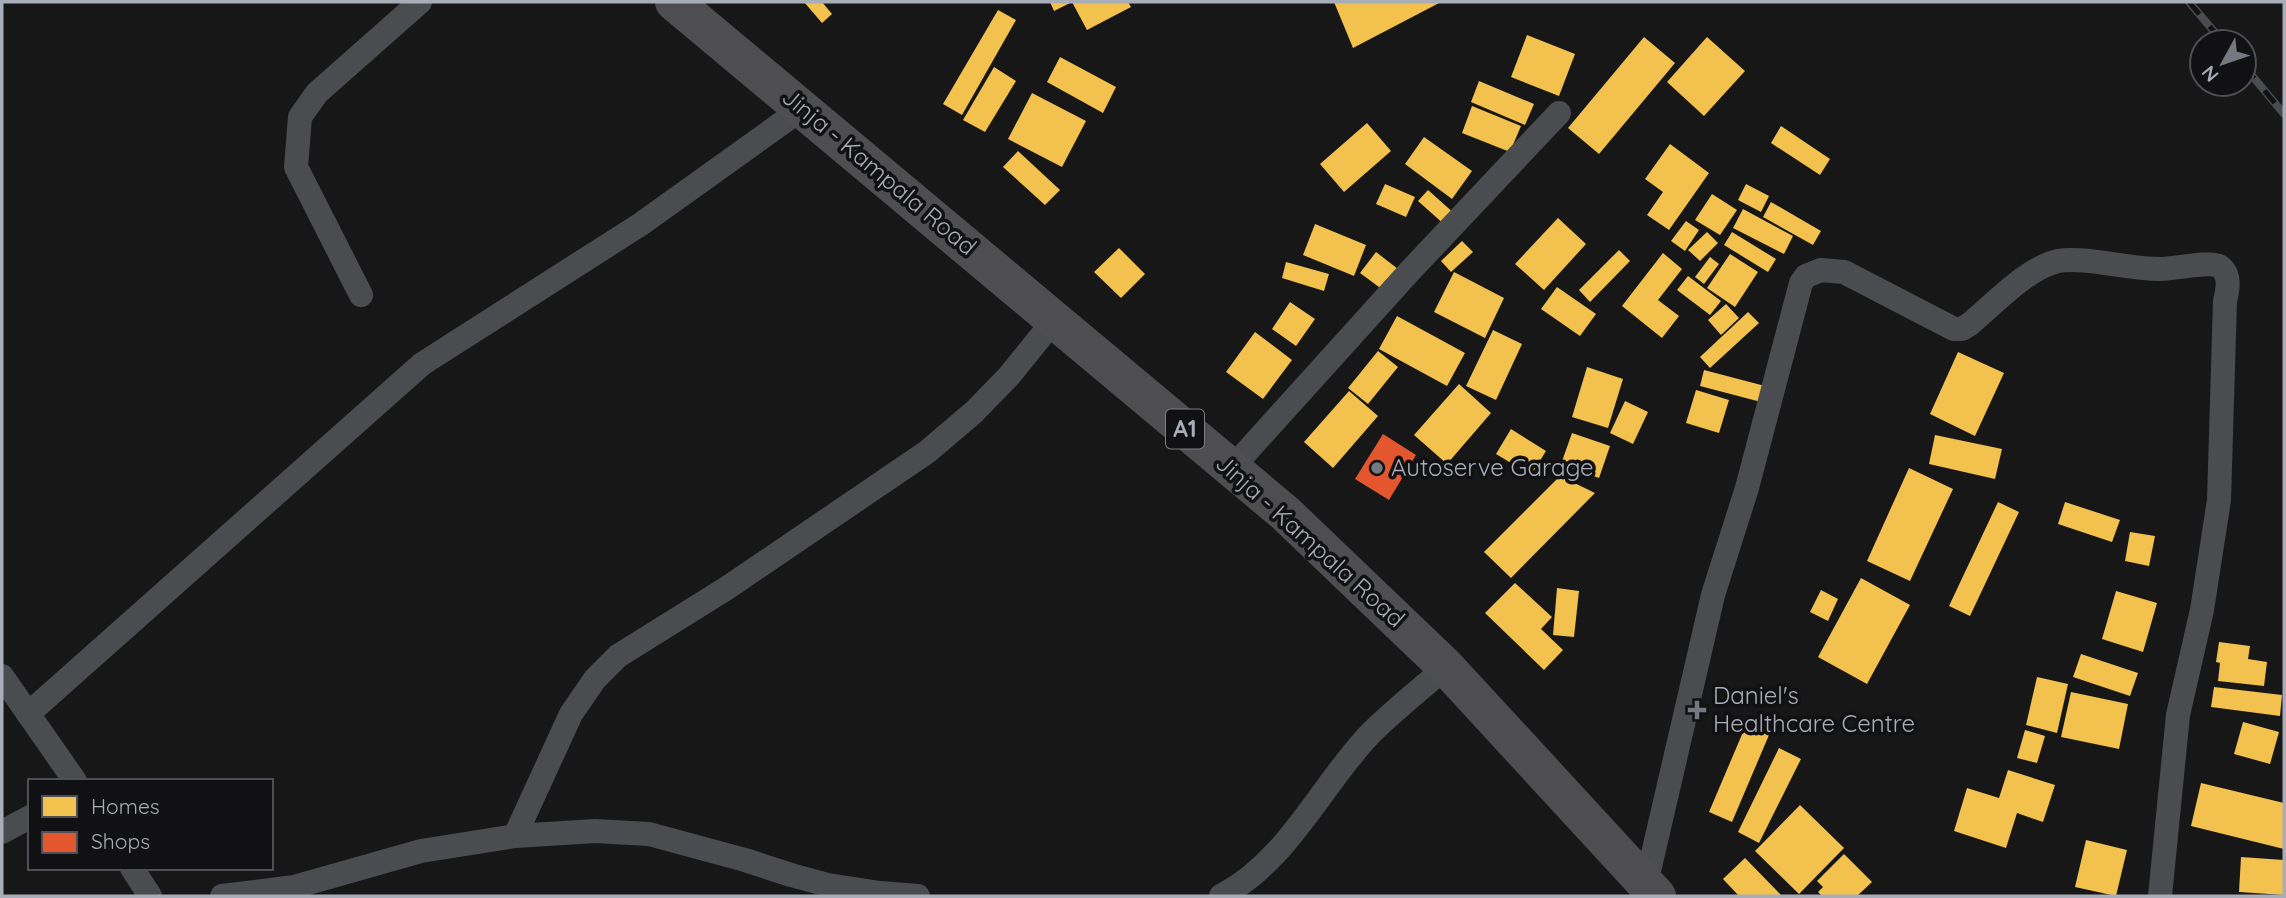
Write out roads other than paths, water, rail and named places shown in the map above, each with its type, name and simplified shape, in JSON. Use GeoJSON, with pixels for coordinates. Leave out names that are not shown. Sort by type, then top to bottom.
{"type":"FeatureCollection","features":[{"type":"Feature","properties":{"kind":"highway","name":"Jinja - Kampala Road"},"geometry":{"type":"LineString","coordinates":[[674,2],[1285,513],[1446,667],[1652,890]]}},
{"type":"Feature","properties":{"kind":"street"},"geometry":{"type":"LineString","coordinates":[[361,295],[296,167],[300,117],[317,93],[420,2]]}},
{"type":"Feature","properties":{"kind":"street"},"geometry":{"type":"LineString","coordinates":[[28,714],[422,365],[641,224],[803,108]]}},
{"type":"Feature","properties":{"kind":"street"},"geometry":{"type":"LineString","coordinates":[[1231,468],[1409,272],[1559,113]]}},
{"type":"Feature","properties":{"kind":"street"},"geometry":{"type":"LineString","coordinates":[[1652,890],[1713,595],[1747,488],[1801,284],[1806,276],[1821,270],[1843,272],[1954,329],[1962,329],[2030,274],[2058,261],[2160,269],[2189,268],[2214,263],[2226,273],[2228,286],[2225,301],[2219,500],[2202,610],[2178,715],[2160,896]]}},
{"type":"Feature","properties":{"kind":"street"},"geometry":{"type":"LineString","coordinates":[[515,836],[571,714],[595,679],[610,664],[636,644],[727,588],[927,452],[974,412],[1009,376],[1055,319]]}},
{"type":"Feature","properties":{"kind":"street"},"geometry":{"type":"LineString","coordinates":[[1223,896],[1254,874],[1283,844],[1370,734],[1446,667]]}},
{"type":"Feature","properties":{"kind":"street"},"geometry":{"type":"LineString","coordinates":[[2,676],[74,779]]}},
{"type":"Feature","properties":{"kind":"street"},"geometry":{"type":"LineString","coordinates":[[2,832],[28,818]]}},
{"type":"Feature","properties":{"kind":"street"},"geometry":{"type":"LineString","coordinates":[[222,896],[294,887],[421,851],[515,836],[595,831],[649,834],[828,885],[918,896]]}},
{"type":"Feature","properties":{"kind":"street"},"geometry":{"type":"LineString","coordinates":[[133,870],[150,896]]}},
{"type":"Feature","properties":{"kind":"railway"},"geometry":{"type":"LineString","coordinates":[[2189,2],[2211,28]]}},
{"type":"Feature","properties":{"kind":"railway"},"geometry":{"type":"LineString","coordinates":[[2258,83],[2284,114]]}},
{"type":"Feature","properties":{"kind":"place","name":"Autoserve Garage"},"geometry":{"type":"Point","coordinates":[1377,468]}},
{"type":"Feature","properties":{"kind":"place","name":"Daniel's Healthcare Centre"},"geometry":{"type":"Point","coordinates":[1697,710]}}]}
